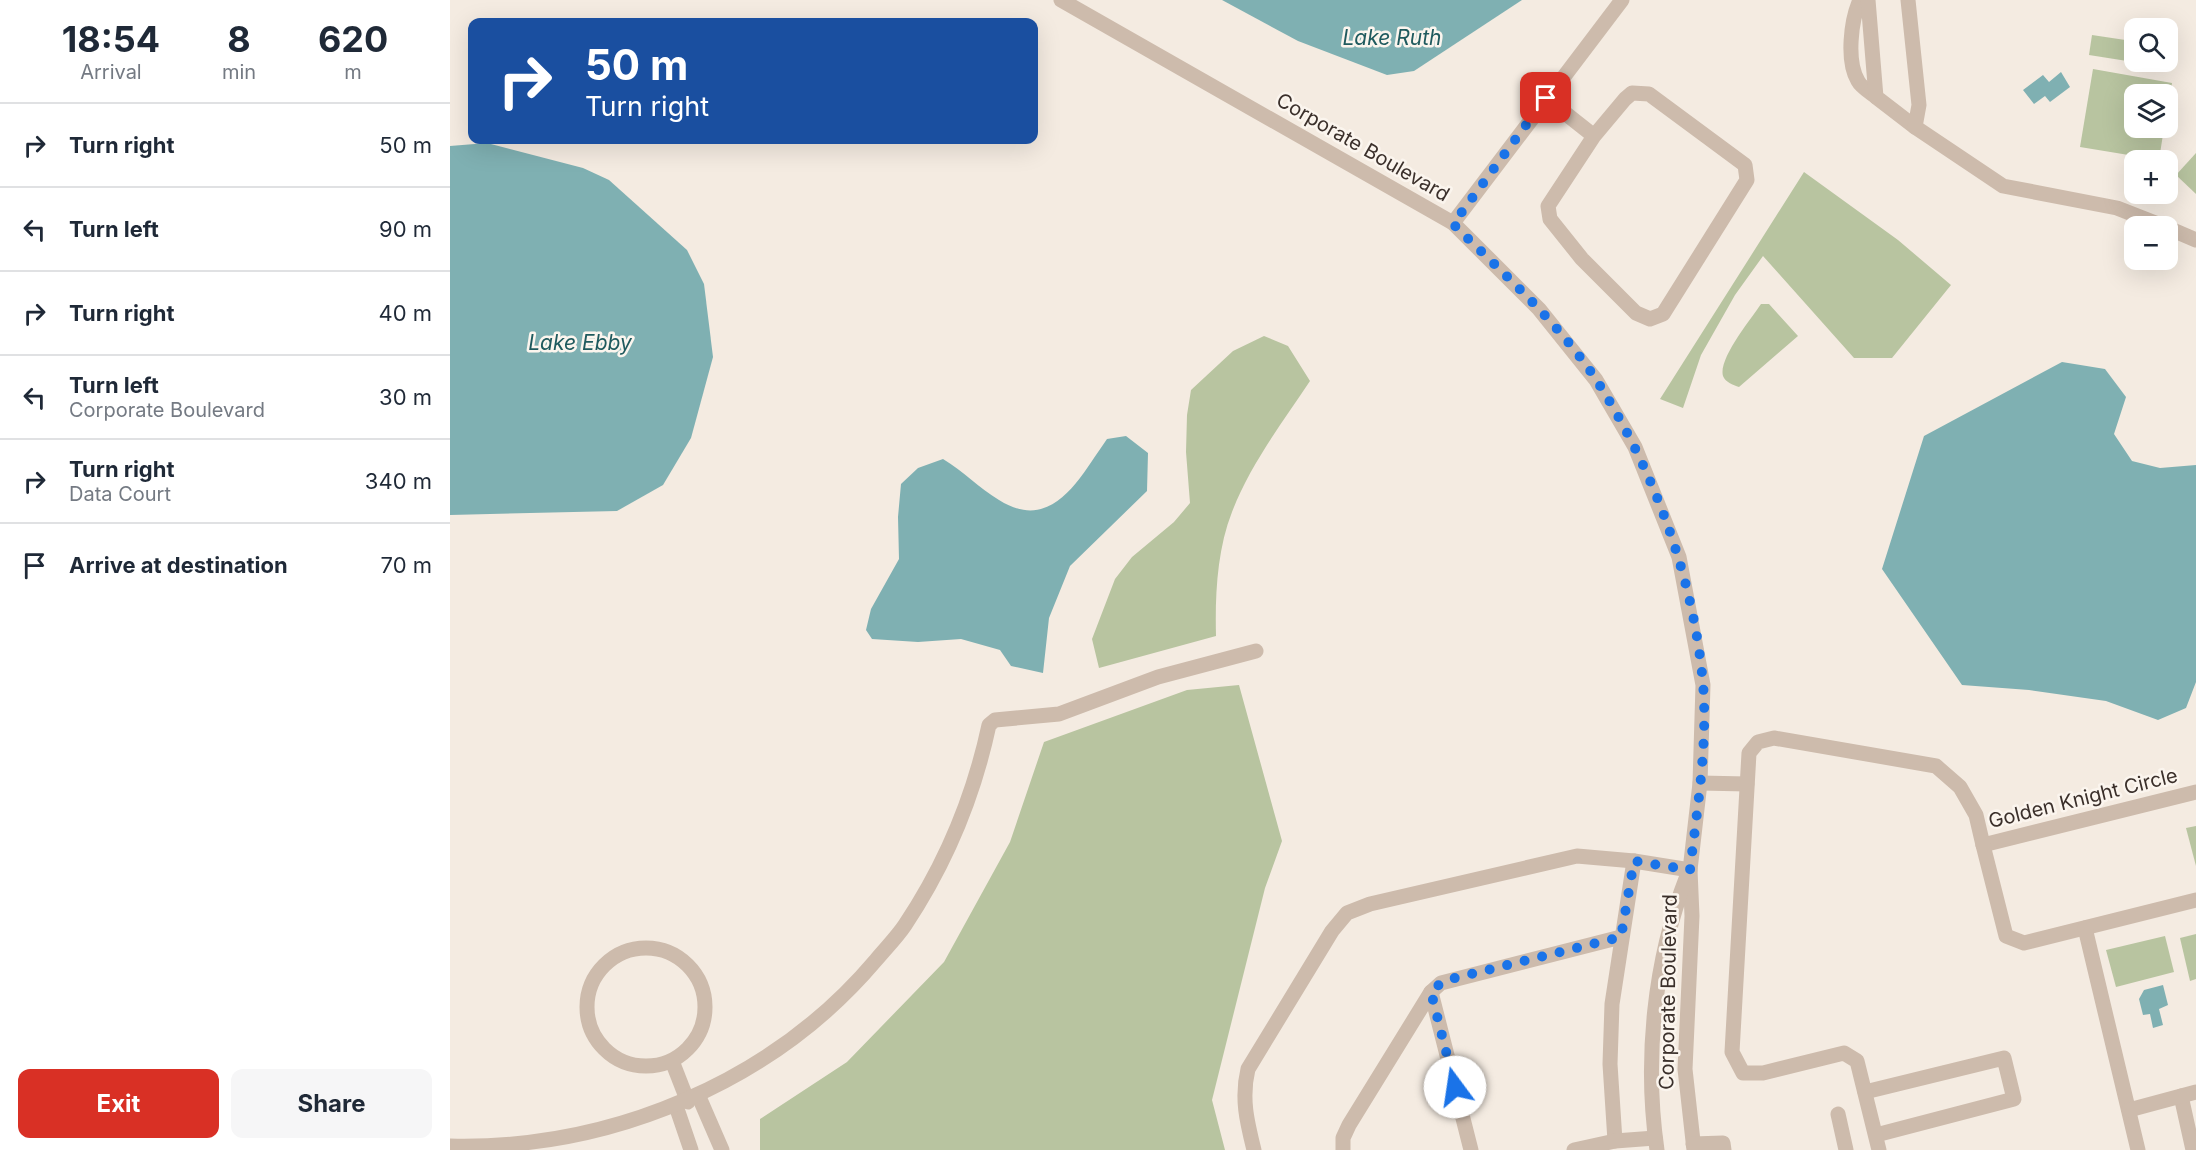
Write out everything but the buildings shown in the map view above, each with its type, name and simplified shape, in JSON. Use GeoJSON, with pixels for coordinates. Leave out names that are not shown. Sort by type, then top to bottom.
{"type":"FeatureCollection","features":[{"type":"Feature","properties":{"kind":"street","name":"Corporate Boulevard"},"geometry":{"type":"LineString","coordinates":[[1061,0],[1453,224],[1546,318],[1596,380],[1635,447],[1679,557],[1699,651],[1703,685],[1700,783],[1690,870],[1692,916],[1685,1069],[1694,1147]]}},
{"type":"Feature","properties":{"kind":"street"},"geometry":{"type":"LineString","coordinates":[[1453,224],[1622,0]]}},
{"type":"Feature","properties":{"kind":"street"},"geometry":{"type":"LineString","coordinates":[[1860,0],[1855,12],[1850,45],[1858,82],[1876,97],[1915,127],[2004,186],[2117,208],[2137,216]]}},
{"type":"Feature","properties":{"kind":"street"},"geometry":{"type":"LineString","coordinates":[[1868,0],[1876,97]]}},
{"type":"Feature","properties":{"kind":"street"},"geometry":{"type":"LineString","coordinates":[[1908,0],[1920,105],[1915,127]]}},
{"type":"Feature","properties":{"kind":"street"},"geometry":{"type":"LineString","coordinates":[[1632,93],[1649,94],[1745,165],[1747,180],[1663,314],[1650,319],[1636,313],[1582,259],[1550,219],[1548,206],[1594,136],[1632,93]]}},
{"type":"Feature","properties":{"kind":"street"},"geometry":{"type":"LineString","coordinates":[[1546,98],[1594,136]]}},
{"type":"Feature","properties":{"kind":"street"},"geometry":{"type":"LineString","coordinates":[[2178,232],[2196,240]]}},
{"type":"Feature","properties":{"kind":"street"},"geometry":{"type":"LineString","coordinates":[[450,1146],[508,1146],[606,1130],[688,1102],[741,1075],[797,1037],[854,986],[904,926],[930,882],[964,812],[982,763],[989,725],[995,720],[1059,714],[1158,677],[1256,651]]}},
{"type":"Feature","properties":{"kind":"street"},"geometry":{"type":"LineString","coordinates":[[1865,1092],[2004,1058],[2013,1099],[1877,1142],[1857,1061],[1844,1053],[1763,1073],[1743,1073],[1732,1052],[1749,753],[1758,742],[1774,738],[1936,766],[1960,787],[1976,815],[1983,845]]}},
{"type":"Feature","properties":{"kind":"street"},"geometry":{"type":"LineString","coordinates":[[1700,783],[1747,784]]}},
{"type":"Feature","properties":{"kind":"street","name":"Golden Knight Circle"},"geometry":{"type":"LineString","coordinates":[[2196,792],[1983,845],[2006,936],[2024,943],[2196,900]]}},
{"type":"Feature","properties":{"kind":"street"},"geometry":{"type":"LineString","coordinates":[[1254,1150],[1245,1112],[1243,1089],[1248,1069],[1332,930],[1347,913],[1370,904],[1578,856],[1634,861],[1690,870]]}},
{"type":"Feature","properties":{"kind":"street"},"geometry":{"type":"LineString","coordinates":[[1615,1141],[1610,1052],[1612,1004],[1634,861]]}},
{"type":"Feature","properties":{"kind":"street","name":"Corporate Boulevard"},"geometry":{"type":"LineString","coordinates":[[1656,1144],[1652,1073],[1656,999],[1671,916],[1690,870]]}},
{"type":"Feature","properties":{"kind":"street"},"geometry":{"type":"LineString","coordinates":[[2085,928],[2139,1150]]}},
{"type":"Feature","properties":{"kind":"street"},"geometry":{"type":"LineString","coordinates":[[1343,1150],[1343,1138],[1349,1125],[1431,992],[1441,983],[1621,937]]}},
{"type":"Feature","properties":{"kind":"street"},"geometry":{"type":"LineString","coordinates":[[637,949],[668,953],[682,961],[700,983],[705,1009],[703,1024],[697,1038],[672,1061],[652,1066],[625,1063],[611,1056],[593,1034],[588,1018],[587,1002],[591,987],[608,962],[620,954],[637,949]]}},
{"type":"Feature","properties":{"kind":"street"},"geometry":{"type":"LineString","coordinates":[[1431,992],[1471,1150]]}},
{"type":"Feature","properties":{"kind":"street"},"geometry":{"type":"LineString","coordinates":[[672,1061],[688,1102],[722,1150]]}},
{"type":"Feature","properties":{"kind":"street"},"geometry":{"type":"LineString","coordinates":[[2129,1110],[2188,1094],[2194,1146]]}},
{"type":"Feature","properties":{"kind":"street"},"geometry":{"type":"LineString","coordinates":[[688,1102],[691,1150]]}},
{"type":"Feature","properties":{"kind":"street"},"geometry":{"type":"LineString","coordinates":[[1838,1114],[1846,1150]]}},
{"type":"Feature","properties":{"kind":"street"},"geometry":{"type":"LineString","coordinates":[[1574,1150],[1615,1141],[1656,1144]]}},
{"type":"Feature","properties":{"kind":"street"},"geometry":{"type":"LineString","coordinates":[[1694,1147],[1723,1143],[1724,1150]]}},
{"type":"Feature","properties":{"kind":"green space"},"geometry":{"type":"Polygon","coordinates":[[[2092,35],[2124,40],[2124,61],[2089,55],[2092,35]]]}},
{"type":"Feature","properties":{"kind":"green space"},"geometry":{"type":"Polygon","coordinates":[[[2093,69],[2172,83],[2124,84],[2124,138],[2162,138],[2161,150],[2124,150],[2124,154],[2080,147],[2093,69]]]}},
{"type":"Feature","properties":{"kind":"green space"},"geometry":{"type":"Polygon","coordinates":[[[2196,153],[2196,194],[2178,177],[2178,173],[2196,153]]]}},
{"type":"Feature","properties":{"kind":"green space"},"geometry":{"type":"Polygon","coordinates":[[[1804,172],[1898,240],[1951,285],[1892,358],[1854,358],[1763,256],[1735,295],[1701,355],[1683,408],[1660,399],[1804,172]]]}},
{"type":"Feature","properties":{"kind":"green space"},"geometry":{"type":"Polygon","coordinates":[[[1761,304],[1769,304],[1798,336],[1739,387],[1723,376],[1725,360],[1761,304]]]}},
{"type":"Feature","properties":{"kind":"green space"},"geometry":{"type":"Polygon","coordinates":[[[1264,336],[1288,346],[1310,381],[1257,461],[1232,512],[1223,542],[1218,573],[1216,636],[1099,668],[1092,639],[1115,579],[1132,557],[1174,522],[1190,503],[1186,452],[1187,415],[1191,390],[1233,351],[1264,336]]]}},
{"type":"Feature","properties":{"kind":"green space"},"geometry":{"type":"Polygon","coordinates":[[[1239,685],[1282,841],[1265,888],[1212,1100],[1225,1150],[760,1150],[760,1119],[847,1062],[944,962],[1010,842],[1044,742],[1187,690],[1239,685]]]}},
{"type":"Feature","properties":{"kind":"green space"},"geometry":{"type":"Polygon","coordinates":[[[2196,826],[2196,866],[2186,828],[2196,826]]]}},
{"type":"Feature","properties":{"kind":"green space"},"geometry":{"type":"Polygon","coordinates":[[[2196,934],[2196,979],[2190,981],[2180,938],[2196,934]]]}},
{"type":"Feature","properties":{"kind":"green space"},"geometry":{"type":"Polygon","coordinates":[[[2165,936],[2174,972],[2116,987],[2106,950],[2165,936]]]}},
{"type":"Feature","properties":{"kind":"water","name":"Lake Ruth"},"geometry":{"type":"Polygon","coordinates":[[[1222,0],[1522,0],[1414,71],[1387,75],[1298,41],[1222,0]]]}},
{"type":"Feature","properties":{"kind":"water"},"geometry":{"type":"Polygon","coordinates":[[[2061,72],[2070,87],[2050,102],[2045,96],[2034,104],[2023,90],[2043,75],[2049,82],[2061,72]]]}},
{"type":"Feature","properties":{"kind":"water","name":"Lake Ebby"},"geometry":{"type":"Polygon","coordinates":[[[491,144],[583,168],[609,180],[687,250],[704,284],[713,357],[691,438],[663,485],[617,511],[450,515],[450,146],[491,144]]]}},
{"type":"Feature","properties":{"kind":"water"},"geometry":{"type":"Polygon","coordinates":[[[2062,362],[2105,369],[2126,397],[2114,434],[2132,461],[2160,468],[2196,465],[2196,682],[2186,708],[2158,720],[2106,701],[2029,690],[1962,685],[1882,569],[1924,436],[2062,362]]]}},
{"type":"Feature","properties":{"kind":"water"},"geometry":{"type":"Polygon","coordinates":[[[1126,436],[1148,453],[1147,491],[1070,566],[1049,618],[1043,673],[1011,666],[1000,650],[961,639],[918,642],[872,639],[866,630],[871,609],[899,559],[898,517],[901,484],[918,468],[943,459],[999,500],[1018,509],[1035,510],[1050,506],[1063,496],[1075,484],[1107,439],[1126,436]]]}},
{"type":"Feature","properties":{"kind":"water"},"geometry":{"type":"Polygon","coordinates":[[[2163,985],[2168,1005],[2159,1009],[2163,1025],[2153,1028],[2150,1014],[2143,1015],[2139,999],[2144,990],[2163,985]]]}},
{"type":"Feature","properties":{"kind":"route"},"geometry":{"type":"LineString","coordinates":[[1455,1087],[1431,992],[1441,983],[1455,978],[1621,937],[1634,861],[1690,870],[1700,783],[1703,685],[1699,651],[1679,557],[1635,447],[1596,380],[1539,309],[1453,224],[1546,98]]}}]}
